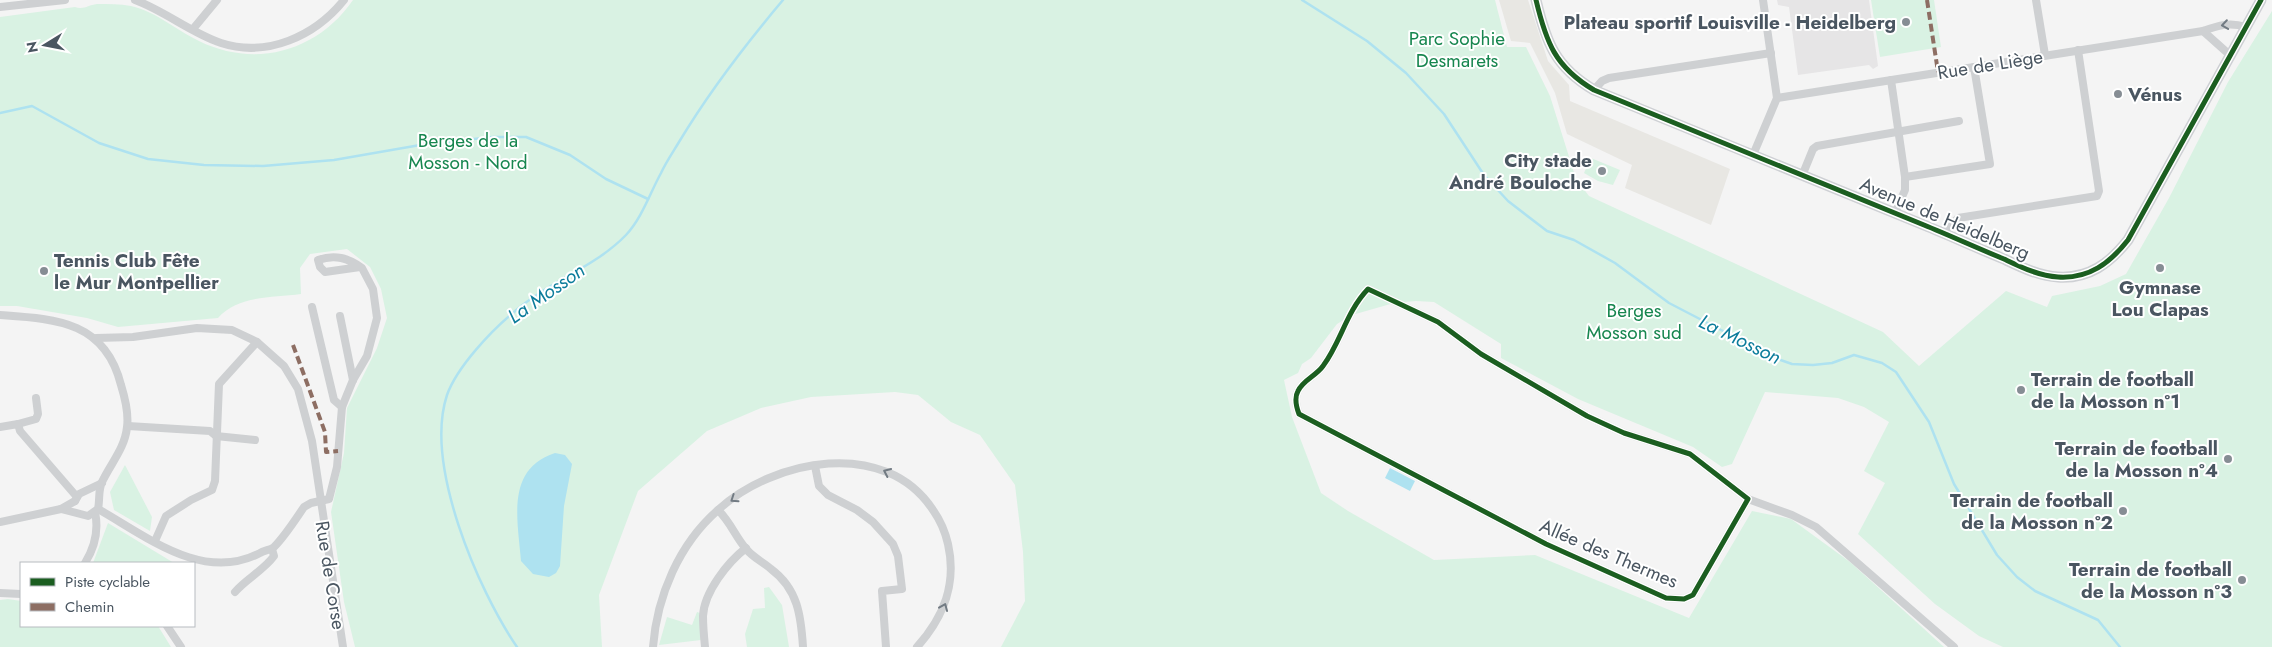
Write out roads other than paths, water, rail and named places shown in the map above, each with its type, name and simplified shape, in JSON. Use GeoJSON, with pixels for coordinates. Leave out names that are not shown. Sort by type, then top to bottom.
{"type":"FeatureCollection","features":[{"type":"Feature","properties":{"kind":"street"},"geometry":{"type":"LineString","coordinates":[[18,4],[30,0]]}},
{"type":"Feature","properties":{"kind":"street"},"geometry":{"type":"LineString","coordinates":[[0,7],[65,0]]}},
{"type":"Feature","properties":{"kind":"street"},"geometry":{"type":"LineString","coordinates":[[135,0],[222,43],[259,46],[282,43],[301,37],[318,26],[344,0]]}},
{"type":"Feature","properties":{"kind":"street"},"geometry":{"type":"LineString","coordinates":[[193,30],[217,0]]}},
{"type":"Feature","properties":{"kind":"street","name":"Avenue de Heidelberg"},"geometry":{"type":"LineString","coordinates":[[1536,0],[1550,47],[1560,64],[1579,81],[1594,90],[1944,233],[2026,269],[2050,276],[2067,277],[2080,275],[2103,266],[2115,256],[2128,240],[2261,0]]}},
{"type":"Feature","properties":{"kind":"street"},"geometry":{"type":"LineString","coordinates":[[1752,154],[1777,98],[1763,0]]}},
{"type":"Feature","properties":{"kind":"street"},"geometry":{"type":"LineString","coordinates":[[2036,0],[2045,55]]}},
{"type":"Feature","properties":{"kind":"street","name":"Rue de Liège"},"geometry":{"type":"LineString","coordinates":[[1777,98],[2203,31],[2219,25],[2235,24],[2246,27]]}},
{"type":"Feature","properties":{"kind":"street"},"geometry":{"type":"LineString","coordinates":[[2203,31],[2231,56]]}},
{"type":"Feature","properties":{"kind":"street"},"geometry":{"type":"LineString","coordinates":[[1944,233],[1958,218],[2097,196],[2099,191],[2078,50]]}},
{"type":"Feature","properties":{"kind":"street"},"geometry":{"type":"LineString","coordinates":[[1594,90],[1602,81],[1609,78],[1771,53]]}},
{"type":"Feature","properties":{"kind":"street"},"geometry":{"type":"LineString","coordinates":[[1905,177],[1990,164],[1974,66]]}},
{"type":"Feature","properties":{"kind":"street"},"geometry":{"type":"LineString","coordinates":[[1891,80],[1905,177],[1905,190],[1895,213]]}},
{"type":"Feature","properties":{"kind":"street"},"geometry":{"type":"LineString","coordinates":[[1802,176],[1813,149],[1817,146],[1959,121]]}},
{"type":"Feature","properties":{"kind":"street"},"geometry":{"type":"LineString","coordinates":[[86,491],[94,494],[98,507],[155,541],[189,558],[209,564],[236,562],[272,549],[304,507],[311,502],[329,499],[337,467],[342,406],[353,380],[367,356],[377,318],[373,289],[360,267]]}},
{"type":"Feature","properties":{"kind":"street","name":"Allée des Thermes"},"geometry":{"type":"LineString","coordinates":[[1748,499],[1693,595],[1675,600],[1546,544],[1299,414],[1296,405],[1297,392],[1302,384],[1317,374],[1329,358],[1349,314],[1368,289],[1438,322],[1510,372],[1588,416],[1624,432],[1690,454],[1748,499],[1792,514],[1816,527],[1954,647]]}},
{"type":"Feature","properties":{"kind":"street"},"geometry":{"type":"LineString","coordinates":[[312,307],[334,400],[342,406]]}},
{"type":"Feature","properties":{"kind":"street"},"geometry":{"type":"LineString","coordinates":[[0,315],[44,319],[77,328],[96,338],[112,359],[120,378],[128,426],[122,446],[102,483],[96,535],[92,550],[86,562]]}},
{"type":"Feature","properties":{"kind":"street"},"geometry":{"type":"LineString","coordinates":[[340,316],[353,380]]}},
{"type":"Feature","properties":{"kind":"street","name":"Rue de Corse"},"geometry":{"type":"LineString","coordinates":[[96,338],[215,328],[232,330],[257,342],[284,366],[298,389],[312,441],[343,647]]}},
{"type":"Feature","properties":{"kind":"street"},"geometry":{"type":"LineString","coordinates":[[155,541],[166,516],[191,500],[212,490],[215,481],[219,384],[257,342]]}},
{"type":"Feature","properties":{"kind":"street"},"geometry":{"type":"LineString","coordinates":[[0,427],[36,419],[38,414],[36,398]]}},
{"type":"Feature","properties":{"kind":"street"},"geometry":{"type":"LineString","coordinates":[[18,424],[20,431],[76,499],[76,508],[81,514]]}},
{"type":"Feature","properties":{"kind":"street"},"geometry":{"type":"LineString","coordinates":[[128,426],[210,431],[216,436],[255,440]]}},
{"type":"Feature","properties":{"kind":"street"},"geometry":{"type":"LineString","coordinates":[[653,647],[659,611],[675,566],[690,541],[718,510],[745,491],[778,474],[815,466],[848,463],[885,470],[917,490],[942,524],[952,560],[950,589],[936,622],[917,647]]}},
{"type":"Feature","properties":{"kind":"street"},"geometry":{"type":"LineString","coordinates":[[815,466],[820,486],[828,495],[857,510],[874,522],[886,534],[896,550],[902,589],[882,591],[886,647]]}},
{"type":"Feature","properties":{"kind":"street"},"geometry":{"type":"LineString","coordinates":[[0,522],[61,509],[86,491],[102,483]]}},
{"type":"Feature","properties":{"kind":"street"},"geometry":{"type":"LineString","coordinates":[[61,509],[88,516],[98,507]]}},
{"type":"Feature","properties":{"kind":"street"},"geometry":{"type":"LineString","coordinates":[[718,510],[728,521],[746,548],[772,569],[794,595],[801,619],[803,647]]}},
{"type":"Feature","properties":{"kind":"street"},"geometry":{"type":"LineString","coordinates":[[705,647],[703,614],[717,579],[731,560],[746,548]]}},
{"type":"Feature","properties":{"kind":"street"},"geometry":{"type":"LineString","coordinates":[[234,592],[255,572],[269,564],[274,556],[272,549]]}},
{"type":"Feature","properties":{"kind":"street"},"geometry":{"type":"LineString","coordinates":[[0,593],[20,594]]}},
{"type":"Feature","properties":{"kind":"street"},"geometry":{"type":"LineString","coordinates":[[168,627],[181,647]]}},
{"type":"Feature","properties":{"kind":"water"},"geometry":{"type":"Polygon","coordinates":[[[555,453],[565,455],[572,464],[564,506],[560,566],[556,573],[549,577],[533,574],[521,561],[517,513],[521,484],[528,471],[539,461],[555,453]]]}},
{"type":"Feature","properties":{"kind":"water"},"geometry":{"type":"Polygon","coordinates":[[[1390,468],[1415,481],[1410,491],[1385,478],[1390,468]]]}},
{"type":"Feature","properties":{"kind":"waterway","name":"La Mosson"},"geometry":{"type":"LineString","coordinates":[[517,647],[486,593],[459,526],[449,490],[443,456],[442,424],[447,395],[458,373],[467,361],[485,339],[505,320],[527,301],[600,257],[632,228],[667,161],[691,123],[741,52],[783,0]]}},
{"type":"Feature","properties":{"kind":"waterway","name":"La Mosson"},"geometry":{"type":"LineString","coordinates":[[1302,0],[1367,41],[1406,73],[1444,114],[1484,175],[1508,201],[1547,231],[1574,240],[1615,263],[1669,303],[1775,358],[1792,364],[1813,365],[1832,363],[1854,355],[1882,363],[1896,372],[1929,422],[1954,484],[1997,555],[2017,577],[2035,591],[2098,620],[2120,647]]}},
{"type":"Feature","properties":{"kind":"waterway"},"geometry":{"type":"LineString","coordinates":[[0,113],[32,106],[99,143],[148,159],[204,165],[263,166],[334,160],[426,144],[493,137],[526,137],[570,155],[606,179],[648,199]]}},
{"type":"Feature","properties":{"kind":"place","name":"Plateau sportif Louisville - Heidelberg"},"geometry":{"type":"Point","coordinates":[1906,22]}},
{"type":"Feature","properties":{"kind":"place","name":"Vénus"},"geometry":{"type":"Point","coordinates":[2118,94]}},
{"type":"Feature","properties":{"kind":"place","name":"City stade André Bouloche"},"geometry":{"type":"Point","coordinates":[1602,171]}},
{"type":"Feature","properties":{"kind":"place","name":"Gymnase Lou Clapas"},"geometry":{"type":"Point","coordinates":[2160,268]}},
{"type":"Feature","properties":{"kind":"place","name":"Tennis Club Fête le Mur Montpellier"},"geometry":{"type":"Point","coordinates":[44,271]}},
{"type":"Feature","properties":{"kind":"place","name":"Terrain de football de la Mosson n°1"},"geometry":{"type":"Point","coordinates":[2021,390]}},
{"type":"Feature","properties":{"kind":"place","name":"Terrain de football de la Mosson n°4"},"geometry":{"type":"Point","coordinates":[2228,459]}},
{"type":"Feature","properties":{"kind":"place","name":"Terrain de football de la Mosson n°2"},"geometry":{"type":"Point","coordinates":[2123,511]}},
{"type":"Feature","properties":{"kind":"place","name":"Terrain de football de la Mosson n°3"},"geometry":{"type":"Point","coordinates":[2242,580]}},
{"type":"Feature","properties":{"kind":"park label","name":"Parc Sophie Desmarets"},"geometry":{"type":"Point","coordinates":[1457,49]}},
{"type":"Feature","properties":{"kind":"park label","name":"Berges de la Mosson - Nord"},"geometry":{"type":"Point","coordinates":[468,151]}},
{"type":"Feature","properties":{"kind":"park label","name":"Berges Mosson sud"},"geometry":{"type":"Point","coordinates":[1634,321]}}]}
